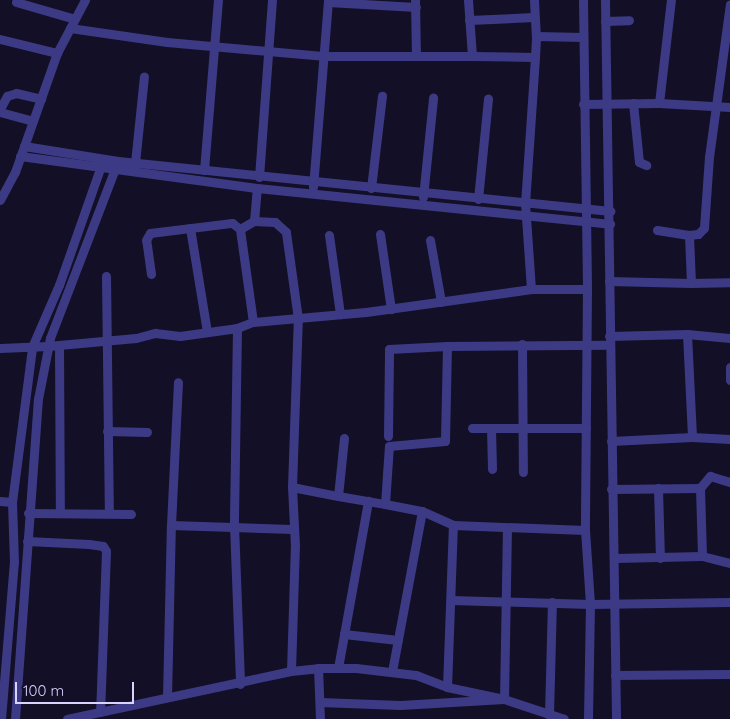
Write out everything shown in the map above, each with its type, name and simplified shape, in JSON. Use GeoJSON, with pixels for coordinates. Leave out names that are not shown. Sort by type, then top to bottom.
{"type":"FeatureCollection","features":[{"type":"Feature","properties":{"kind":"street"},"geometry":{"type":"LineString","coordinates":[[0,200],[4,184],[24,146],[57,53],[86,0]]}},
{"type":"Feature","properties":{"kind":"street"},"geometry":{"type":"LineString","coordinates":[[204,170],[212,46],[218,0]]}},
{"type":"Feature","properties":{"kind":"street"},"geometry":{"type":"LineString","coordinates":[[259,176],[272,0]]}},
{"type":"Feature","properties":{"kind":"street"},"geometry":{"type":"LineString","coordinates":[[468,0],[472,56]]}},
{"type":"Feature","properties":{"kind":"street"},"geometry":{"type":"LineString","coordinates":[[531,289],[525,204],[536,36],[534,0]]}},
{"type":"Feature","properties":{"kind":"street"},"geometry":{"type":"LineString","coordinates":[[583,0],[583,104],[587,210],[585,530],[590,604],[588,719]]}},
{"type":"Feature","properties":{"kind":"street"},"geometry":{"type":"LineString","coordinates":[[605,0],[610,211],[609,340],[611,489],[615,558],[616,719]]}},
{"type":"Feature","properties":{"kind":"street"},"geometry":{"type":"LineString","coordinates":[[659,103],[671,0]]}},
{"type":"Feature","properties":{"kind":"street"},"geometry":{"type":"LineString","coordinates":[[13,1],[75,19]]}},
{"type":"Feature","properties":{"kind":"street"},"geometry":{"type":"LineString","coordinates":[[312,194],[325,56],[328,1],[415,3],[416,56]]}},
{"type":"Feature","properties":{"kind":"street"},"geometry":{"type":"LineString","coordinates":[[657,230],[689,235],[698,234],[704,228],[715,106],[730,4]]}},
{"type":"Feature","properties":{"kind":"street"},"geometry":{"type":"LineString","coordinates":[[469,20],[534,17]]}},
{"type":"Feature","properties":{"kind":"street"},"geometry":{"type":"LineString","coordinates":[[605,21],[629,20]]}},
{"type":"Feature","properties":{"kind":"street"},"geometry":{"type":"LineString","coordinates":[[70,28],[212,46],[325,56],[534,57]]}},
{"type":"Feature","properties":{"kind":"street"},"geometry":{"type":"LineString","coordinates":[[536,36],[583,37]]}},
{"type":"Feature","properties":{"kind":"street"},"geometry":{"type":"LineString","coordinates":[[0,39],[57,53]]}},
{"type":"Feature","properties":{"kind":"street"},"geometry":{"type":"LineString","coordinates":[[135,163],[144,76]]}},
{"type":"Feature","properties":{"kind":"street"},"geometry":{"type":"LineString","coordinates":[[33,121],[0,111],[7,96],[16,93],[41,99]]}},
{"type":"Feature","properties":{"kind":"street"},"geometry":{"type":"LineString","coordinates":[[371,188],[382,96]]}},
{"type":"Feature","properties":{"kind":"street"},"geometry":{"type":"LineString","coordinates":[[422,205],[433,98]]}},
{"type":"Feature","properties":{"kind":"street"},"geometry":{"type":"LineString","coordinates":[[478,199],[488,98]]}},
{"type":"Feature","properties":{"kind":"street"},"geometry":{"type":"LineString","coordinates":[[633,103],[639,162],[646,165]]}},
{"type":"Feature","properties":{"kind":"street"},"geometry":{"type":"LineString","coordinates":[[583,104],[659,103],[730,107]]}},
{"type":"Feature","properties":{"kind":"street"},"geometry":{"type":"LineString","coordinates":[[24,146],[104,158],[116,165],[257,188],[525,218],[610,224]]}},
{"type":"Feature","properties":{"kind":"street"},"geometry":{"type":"LineString","coordinates":[[20,156],[100,168],[135,163],[525,204],[610,211]]}},
{"type":"Feature","properties":{"kind":"street"},"geometry":{"type":"LineString","coordinates":[[1,719],[4,633],[14,562],[12,502],[32,347],[58,285],[104,158]]}},
{"type":"Feature","properties":{"kind":"street"},"geometry":{"type":"LineString","coordinates":[[15,719],[22,635],[28,513],[38,399],[48,346],[116,165]]}},
{"type":"Feature","properties":{"kind":"street"},"geometry":{"type":"LineString","coordinates":[[254,221],[257,188]]}},
{"type":"Feature","properties":{"kind":"street"},"geometry":{"type":"LineString","coordinates":[[240,229],[254,221],[275,222],[286,232],[298,318],[292,488],[292,529],[295,546],[291,671]]}},
{"type":"Feature","properties":{"kind":"street"},"geometry":{"type":"LineString","coordinates":[[151,274],[147,235],[232,223],[240,229],[253,322]]}},
{"type":"Feature","properties":{"kind":"street"},"geometry":{"type":"LineString","coordinates":[[190,228],[207,332]]}},
{"type":"Feature","properties":{"kind":"street"},"geometry":{"type":"LineString","coordinates":[[380,234],[391,309]]}},
{"type":"Feature","properties":{"kind":"street"},"geometry":{"type":"LineString","coordinates":[[330,235],[340,314]]}},
{"type":"Feature","properties":{"kind":"street"},"geometry":{"type":"LineString","coordinates":[[689,235],[691,283]]}},
{"type":"Feature","properties":{"kind":"street"},"geometry":{"type":"LineString","coordinates":[[430,240],[441,302]]}},
{"type":"Feature","properties":{"kind":"street"},"geometry":{"type":"LineString","coordinates":[[106,276],[105,341],[108,514]]}},
{"type":"Feature","properties":{"kind":"street"},"geometry":{"type":"LineString","coordinates":[[609,282],[730,282]]}},
{"type":"Feature","properties":{"kind":"street"},"geometry":{"type":"LineString","coordinates":[[0,348],[105,341],[155,333],[171,337],[237,328],[253,322],[391,309],[531,289],[587,289]]}},
{"type":"Feature","properties":{"kind":"street"},"geometry":{"type":"LineString","coordinates":[[237,328],[234,525],[240,684]]}},
{"type":"Feature","properties":{"kind":"street"},"geometry":{"type":"LineString","coordinates":[[687,334],[692,437]]}},
{"type":"Feature","properties":{"kind":"street"},"geometry":{"type":"LineString","coordinates":[[388,436],[389,349],[522,344],[586,345],[609,340],[687,334],[730,338]]}},
{"type":"Feature","properties":{"kind":"street"},"geometry":{"type":"LineString","coordinates":[[522,344],[523,472]]}},
{"type":"Feature","properties":{"kind":"street"},"geometry":{"type":"LineString","coordinates":[[59,345],[60,513]]}},
{"type":"Feature","properties":{"kind":"street"},"geometry":{"type":"LineString","coordinates":[[385,504],[389,446],[445,441],[447,346]]}},
{"type":"Feature","properties":{"kind":"street"},"geometry":{"type":"LineString","coordinates":[[730,367],[730,380]]}},
{"type":"Feature","properties":{"kind":"street"},"geometry":{"type":"LineString","coordinates":[[167,697],[171,525],[178,382]]}},
{"type":"Feature","properties":{"kind":"street"},"geometry":{"type":"LineString","coordinates":[[472,428],[586,428]]}},
{"type":"Feature","properties":{"kind":"street"},"geometry":{"type":"LineString","coordinates":[[491,428],[492,469]]}},
{"type":"Feature","properties":{"kind":"street"},"geometry":{"type":"LineString","coordinates":[[107,431],[147,432]]}},
{"type":"Feature","properties":{"kind":"street"},"geometry":{"type":"LineString","coordinates":[[611,441],[692,437],[730,439]]}},
{"type":"Feature","properties":{"kind":"street"},"geometry":{"type":"LineString","coordinates":[[338,496],[344,438]]}},
{"type":"Feature","properties":{"kind":"street"},"geometry":{"type":"LineString","coordinates":[[702,556],[700,488],[710,476],[730,482]]}},
{"type":"Feature","properties":{"kind":"street"},"geometry":{"type":"LineString","coordinates":[[292,488],[422,511],[453,525],[585,530]]}},
{"type":"Feature","properties":{"kind":"street"},"geometry":{"type":"LineString","coordinates":[[658,488],[660,558]]}},
{"type":"Feature","properties":{"kind":"street"},"geometry":{"type":"LineString","coordinates":[[611,489],[700,488]]}},
{"type":"Feature","properties":{"kind":"street"},"geometry":{"type":"LineString","coordinates":[[0,501],[12,502]]}},
{"type":"Feature","properties":{"kind":"street"},"geometry":{"type":"LineString","coordinates":[[338,668],[368,501]]}},
{"type":"Feature","properties":{"kind":"street"},"geometry":{"type":"LineString","coordinates":[[392,671],[422,511]]}},
{"type":"Feature","properties":{"kind":"street"},"geometry":{"type":"LineString","coordinates":[[28,513],[132,514]]}},
{"type":"Feature","properties":{"kind":"street"},"geometry":{"type":"LineString","coordinates":[[171,525],[234,525],[292,529]]}},
{"type":"Feature","properties":{"kind":"street"},"geometry":{"type":"LineString","coordinates":[[447,687],[453,525]]}},
{"type":"Feature","properties":{"kind":"street"},"geometry":{"type":"LineString","coordinates":[[504,698],[507,528]]}},
{"type":"Feature","properties":{"kind":"street"},"geometry":{"type":"LineString","coordinates":[[27,541],[89,544],[103,546],[106,551],[100,712]]}},
{"type":"Feature","properties":{"kind":"street"},"geometry":{"type":"LineString","coordinates":[[615,558],[702,556],[730,563]]}},
{"type":"Feature","properties":{"kind":"street"},"geometry":{"type":"LineString","coordinates":[[451,600],[590,604],[730,602]]}},
{"type":"Feature","properties":{"kind":"street"},"geometry":{"type":"LineString","coordinates":[[549,715],[552,602]]}},
{"type":"Feature","properties":{"kind":"street"},"geometry":{"type":"LineString","coordinates":[[4,633],[22,635]]}},
{"type":"Feature","properties":{"kind":"street"},"geometry":{"type":"LineString","coordinates":[[344,634],[398,640]]}},
{"type":"Feature","properties":{"kind":"street"},"geometry":{"type":"LineString","coordinates":[[3,651],[20,652]]}},
{"type":"Feature","properties":{"kind":"street"},"geometry":{"type":"LineString","coordinates":[[318,668],[320,719]]}},
{"type":"Feature","properties":{"kind":"street"},"geometry":{"type":"LineString","coordinates":[[67,719],[167,697],[240,684],[291,671],[318,668],[392,671],[416,675],[447,687],[504,698],[564,719]]}},
{"type":"Feature","properties":{"kind":"street"},"geometry":{"type":"LineString","coordinates":[[615,675],[730,674]]}},
{"type":"Feature","properties":{"kind":"street"},"geometry":{"type":"LineString","coordinates":[[320,702],[400,705],[504,698]]}}]}
